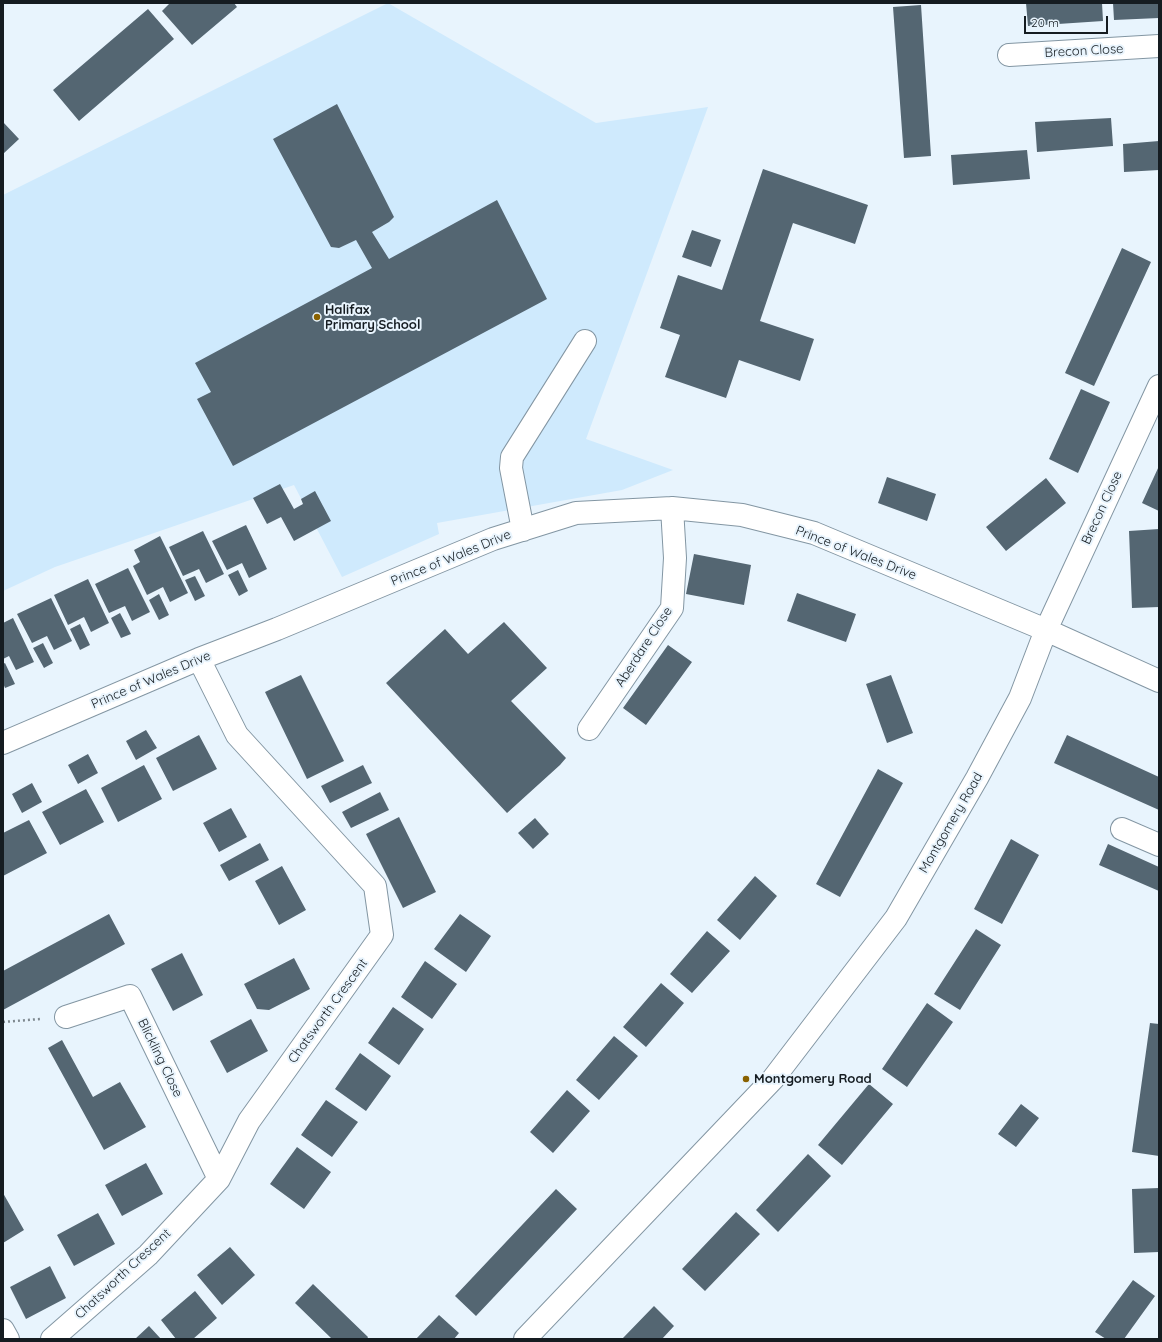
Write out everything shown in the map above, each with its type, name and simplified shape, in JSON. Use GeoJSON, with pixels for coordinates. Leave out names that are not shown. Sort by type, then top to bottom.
{"type":"FeatureCollection","features":[{"type":"Feature","properties":{"kind":"street","name":"Brecon Close"},"geometry":{"type":"LineString","coordinates":[[1009,55],[1159,46]]}},
{"type":"Feature","properties":{"kind":"street"},"geometry":{"type":"LineString","coordinates":[[523,530],[511,468],[512,457],[586,341]]}},
{"type":"Feature","properties":{"kind":"street","name":"Brecon Close"},"geometry":{"type":"LineString","coordinates":[[1046,630],[1159,386]]}},
{"type":"Feature","properties":{"kind":"street","name":"Prince of Wales Drive"},"geometry":{"type":"LineString","coordinates":[[3,743],[199,659],[278,629],[493,539],[576,513],[672,508],[742,515],[814,534],[1046,630],[1159,681]]}},
{"type":"Feature","properties":{"kind":"street","name":"Aberdare Close"},"geometry":{"type":"LineString","coordinates":[[589,729],[672,608],[674,558],[672,508]]}},
{"type":"Feature","properties":{"kind":"street","name":"Montgomery Road"},"geometry":{"type":"LineString","coordinates":[[525,1339],[773,1079],[896,918],[977,778],[1020,698],[1046,630]]}},
{"type":"Feature","properties":{"kind":"street","name":"Chatsworth Crescent"},"geometry":{"type":"LineString","coordinates":[[52,1339],[148,1255],[219,1179],[249,1121],[382,935],[375,886],[237,735],[199,659]]}},
{"type":"Feature","properties":{"kind":"street"},"geometry":{"type":"LineString","coordinates":[[1122,829],[1159,845]]}},
{"type":"Feature","properties":{"kind":"street","name":"Blickling Close"},"geometry":{"type":"LineString","coordinates":[[66,1017],[130,996],[219,1179]]}},
{"type":"Feature","properties":{"kind":"street"},"geometry":{"type":"LineString","coordinates":[[3,1330],[8,1339]]}},
{"type":"Feature","properties":{"kind":"path"},"geometry":{"type":"LineString","coordinates":[[3,1022],[66,1017]]}},
{"type":"Feature","properties":{"kind":"shaded area","name":"Halifax Primary School"},"geometry":{"type":"Polygon","coordinates":[[[388,3],[596,123],[708,107],[586,439],[673,470],[622,490],[437,523],[439,534],[342,577],[294,485],[55,567],[3,591],[3,195],[388,3]]]}},
{"type":"Feature","properties":{"kind":"building"},"geometry":{"type":"Polygon","coordinates":[[[170,3],[234,3],[237,7],[192,45],[162,11],[170,3]]]}},
{"type":"Feature","properties":{"kind":"building"},"geometry":{"type":"Polygon","coordinates":[[[1026,3],[1102,3],[1103,21],[1028,26],[1026,3]]]}},
{"type":"Feature","properties":{"kind":"building"},"geometry":{"type":"Polygon","coordinates":[[[1113,3],[1159,3],[1159,18],[1114,20],[1113,3]]]}},
{"type":"Feature","properties":{"kind":"building"},"geometry":{"type":"Polygon","coordinates":[[[921,5],[931,156],[904,158],[893,7],[921,5]]]}},
{"type":"Feature","properties":{"kind":"building"},"geometry":{"type":"Polygon","coordinates":[[[148,9],[174,39],[79,121],[53,90],[148,9]]]}},
{"type":"Feature","properties":{"kind":"building"},"geometry":{"type":"Polygon","coordinates":[[[337,104],[394,217],[389,222],[372,232],[389,259],[497,200],[547,299],[233,466],[197,399],[211,392],[195,363],[372,268],[356,240],[339,248],[331,247],[273,139],[337,104]]]}},
{"type":"Feature","properties":{"kind":"building"},"geometry":{"type":"Polygon","coordinates":[[[1111,118],[1113,146],[1037,152],[1035,122],[1111,118]]]}},
{"type":"Feature","properties":{"kind":"building"},"geometry":{"type":"Polygon","coordinates":[[[3,122],[19,139],[3,154],[3,122]]]}},
{"type":"Feature","properties":{"kind":"building"},"geometry":{"type":"Polygon","coordinates":[[[1159,141],[1159,170],[1124,172],[1123,144],[1159,141]]]}},
{"type":"Feature","properties":{"kind":"building"},"geometry":{"type":"Polygon","coordinates":[[[1027,150],[1030,179],[953,185],[951,155],[1027,150]]]}},
{"type":"Feature","properties":{"kind":"building"},"geometry":{"type":"Polygon","coordinates":[[[763,169],[868,205],[855,244],[793,223],[760,321],[814,339],[800,381],[739,360],[726,398],[665,377],[680,335],[660,328],[678,275],[722,290],[763,169]]]}},
{"type":"Feature","properties":{"kind":"building"},"geometry":{"type":"Polygon","coordinates":[[[692,230],[721,240],[711,267],[682,257],[692,230]]]}},
{"type":"Feature","properties":{"kind":"building"},"geometry":{"type":"Polygon","coordinates":[[[1122,248],[1151,262],[1094,386],[1065,373],[1122,248]]]}},
{"type":"Feature","properties":{"kind":"building"},"geometry":{"type":"Polygon","coordinates":[[[1081,389],[1110,402],[1078,473],[1049,459],[1081,389]]]}},
{"type":"Feature","properties":{"kind":"building"},"geometry":{"type":"Polygon","coordinates":[[[1159,466],[1159,511],[1142,503],[1159,466]]]}},
{"type":"Feature","properties":{"kind":"building"},"geometry":{"type":"Polygon","coordinates":[[[887,477],[936,494],[927,521],[878,503],[887,477]]]}},
{"type":"Feature","properties":{"kind":"building"},"geometry":{"type":"Polygon","coordinates":[[[1046,478],[1066,503],[1006,551],[986,527],[1046,478]]]}},
{"type":"Feature","properties":{"kind":"building"},"geometry":{"type":"Polygon","coordinates":[[[280,484],[294,509],[303,504],[301,499],[315,491],[331,521],[294,541],[281,517],[267,524],[253,498],[280,484]]]}},
{"type":"Feature","properties":{"kind":"building"},"geometry":{"type":"Polygon","coordinates":[[[246,525],[267,569],[249,578],[242,563],[227,570],[212,541],[246,525]]]}},
{"type":"Feature","properties":{"kind":"building"},"geometry":{"type":"Polygon","coordinates":[[[1159,529],[1159,607],[1132,608],[1129,531],[1159,529]]]}},
{"type":"Feature","properties":{"kind":"building"},"geometry":{"type":"Polygon","coordinates":[[[203,531],[224,574],[206,583],[199,569],[183,576],[169,547],[203,531]]]}},
{"type":"Feature","properties":{"kind":"building"},"geometry":{"type":"Polygon","coordinates":[[[160,536],[188,593],[170,602],[163,587],[147,595],[133,566],[140,562],[134,550],[160,536]]]}},
{"type":"Feature","properties":{"kind":"building"},"geometry":{"type":"Polygon","coordinates":[[[694,554],[751,565],[744,605],[686,594],[694,554]]]}},
{"type":"Feature","properties":{"kind":"building"},"geometry":{"type":"Polygon","coordinates":[[[128,568],[150,612],[132,621],[125,606],[109,613],[95,584],[128,568]]]}},
{"type":"Feature","properties":{"kind":"building"},"geometry":{"type":"Polygon","coordinates":[[[238,570],[248,591],[239,596],[228,575],[238,570]]]}},
{"type":"Feature","properties":{"kind":"building"},"geometry":{"type":"Polygon","coordinates":[[[195,576],[205,596],[195,601],[185,580],[195,576]]]}},
{"type":"Feature","properties":{"kind":"building"},"geometry":{"type":"Polygon","coordinates":[[[88,579],[109,623],[91,632],[84,617],[68,625],[54,595],[88,579]]]}},
{"type":"Feature","properties":{"kind":"building"},"geometry":{"type":"Polygon","coordinates":[[[797,593],[856,614],[846,642],[787,621],[797,593]]]}},
{"type":"Feature","properties":{"kind":"building"},"geometry":{"type":"Polygon","coordinates":[[[159,594],[169,615],[159,620],[149,600],[159,594]]]}},
{"type":"Feature","properties":{"kind":"building"},"geometry":{"type":"Polygon","coordinates":[[[51,598],[72,641],[54,650],[47,636],[32,643],[17,614],[51,598]]]}},
{"type":"Feature","properties":{"kind":"building"},"geometry":{"type":"Polygon","coordinates":[[[120,613],[131,634],[121,638],[111,618],[120,613]]]}},
{"type":"Feature","properties":{"kind":"building"},"geometry":{"type":"Polygon","coordinates":[[[13,618],[34,662],[16,670],[9,656],[3,659],[3,623],[13,618]]]}},
{"type":"Feature","properties":{"kind":"building"},"geometry":{"type":"Polygon","coordinates":[[[504,622],[547,668],[511,701],[566,758],[507,813],[386,683],[445,629],[468,654],[504,622]]]}},
{"type":"Feature","properties":{"kind":"building"},"geometry":{"type":"Polygon","coordinates":[[[80,624],[90,645],[80,650],[70,629],[80,624]]]}},
{"type":"Feature","properties":{"kind":"building"},"geometry":{"type":"Polygon","coordinates":[[[43,643],[53,663],[44,668],[33,648],[43,643]]]}},
{"type":"Feature","properties":{"kind":"building"},"geometry":{"type":"Polygon","coordinates":[[[668,645],[692,662],[646,725],[623,708],[668,645]]]}},
{"type":"Feature","properties":{"kind":"building"},"geometry":{"type":"Polygon","coordinates":[[[5,663],[15,684],[5,688],[3,683],[3,664],[5,663]]]}},
{"type":"Feature","properties":{"kind":"building"},"geometry":{"type":"Polygon","coordinates":[[[301,675],[344,761],[307,779],[265,692],[301,675]]]}},
{"type":"Feature","properties":{"kind":"building"},"geometry":{"type":"Polygon","coordinates":[[[891,675],[913,733],[887,743],[866,684],[891,675]]]}},
{"type":"Feature","properties":{"kind":"building"},"geometry":{"type":"Polygon","coordinates":[[[146,730],[157,748],[136,760],[126,741],[146,730]]]}},
{"type":"Feature","properties":{"kind":"building"},"geometry":{"type":"Polygon","coordinates":[[[199,735],[217,769],[173,791],[156,758],[199,735]]]}},
{"type":"Feature","properties":{"kind":"building"},"geometry":{"type":"Polygon","coordinates":[[[1067,735],[1159,777],[1159,810],[1054,763],[1067,735]]]}},
{"type":"Feature","properties":{"kind":"building"},"geometry":{"type":"Polygon","coordinates":[[[88,754],[98,773],[78,784],[68,765],[88,754]]]}},
{"type":"Feature","properties":{"kind":"building"},"geometry":{"type":"Polygon","coordinates":[[[144,765],[162,799],[118,822],[101,788],[144,765]]]}},
{"type":"Feature","properties":{"kind":"building"},"geometry":{"type":"Polygon","coordinates":[[[363,765],[372,783],[330,803],[321,786],[363,765]]]}},
{"type":"Feature","properties":{"kind":"building"},"geometry":{"type":"Polygon","coordinates":[[[878,769],[903,783],[840,897],[816,884],[878,769]]]}},
{"type":"Feature","properties":{"kind":"building"},"geometry":{"type":"Polygon","coordinates":[[[32,783],[42,802],[22,813],[12,794],[32,783]]]}},
{"type":"Feature","properties":{"kind":"building"},"geometry":{"type":"Polygon","coordinates":[[[86,789],[104,822],[60,845],[42,812],[86,789]]]}},
{"type":"Feature","properties":{"kind":"building"},"geometry":{"type":"Polygon","coordinates":[[[380,792],[389,810],[351,828],[342,812],[380,792]]]}},
{"type":"Feature","properties":{"kind":"building"},"geometry":{"type":"Polygon","coordinates":[[[231,808],[247,837],[219,852],[203,823],[231,808]]]}},
{"type":"Feature","properties":{"kind":"building"},"geometry":{"type":"Polygon","coordinates":[[[399,817],[436,892],[403,908],[366,834],[399,817]]]}},
{"type":"Feature","properties":{"kind":"building"},"geometry":{"type":"Polygon","coordinates":[[[535,818],[549,834],[533,849],[518,833],[535,818]]]}},
{"type":"Feature","properties":{"kind":"building"},"geometry":{"type":"Polygon","coordinates":[[[29,820],[47,853],[3,876],[3,833],[29,820]]]}},
{"type":"Feature","properties":{"kind":"building"},"geometry":{"type":"Polygon","coordinates":[[[1011,839],[1039,855],[1002,924],[974,909],[1011,839]]]}},
{"type":"Feature","properties":{"kind":"building"},"geometry":{"type":"Polygon","coordinates":[[[260,843],[269,860],[229,881],[220,865],[260,843]]]}},
{"type":"Feature","properties":{"kind":"building"},"geometry":{"type":"Polygon","coordinates":[[[1108,844],[1159,867],[1159,891],[1099,865],[1108,844]]]}},
{"type":"Feature","properties":{"kind":"building"},"geometry":{"type":"Polygon","coordinates":[[[282,866],[306,910],[279,925],[255,881],[282,866]]]}},
{"type":"Feature","properties":{"kind":"building"},"geometry":{"type":"Polygon","coordinates":[[[755,876],[777,896],[740,940],[717,920],[755,876]]]}},
{"type":"Feature","properties":{"kind":"building"},"geometry":{"type":"Polygon","coordinates":[[[109,914],[125,944],[3,1010],[3,971],[109,914]]]}},
{"type":"Feature","properties":{"kind":"building"},"geometry":{"type":"Polygon","coordinates":[[[460,914],[491,936],[466,972],[434,949],[460,914]]]}},
{"type":"Feature","properties":{"kind":"building"},"geometry":{"type":"Polygon","coordinates":[[[976,929],[1001,945],[960,1010],[934,994],[976,929]]]}},
{"type":"Feature","properties":{"kind":"building"},"geometry":{"type":"Polygon","coordinates":[[[707,931],[730,951],[692,993],[670,974],[707,931]]]}},
{"type":"Feature","properties":{"kind":"building"},"geometry":{"type":"Polygon","coordinates":[[[182,953],[203,995],[173,1011],[151,969],[182,953]]]}},
{"type":"Feature","properties":{"kind":"building"},"geometry":{"type":"Polygon","coordinates":[[[294,958],[310,989],[269,1010],[257,1009],[244,984],[294,958]]]}},
{"type":"Feature","properties":{"kind":"building"},"geometry":{"type":"Polygon","coordinates":[[[425,961],[457,984],[432,1019],[401,997],[425,961]]]}},
{"type":"Feature","properties":{"kind":"building"},"geometry":{"type":"Polygon","coordinates":[[[661,983],[684,1003],[646,1047],[623,1027],[661,983]]]}},
{"type":"Feature","properties":{"kind":"building"},"geometry":{"type":"Polygon","coordinates":[[[927,1003],[953,1022],[907,1087],[882,1069],[927,1003]]]}},
{"type":"Feature","properties":{"kind":"building"},"geometry":{"type":"Polygon","coordinates":[[[393,1007],[424,1029],[399,1065],[368,1043],[393,1007]]]}},
{"type":"Feature","properties":{"kind":"building"},"geometry":{"type":"Polygon","coordinates":[[[251,1019],[268,1051],[227,1073],[210,1041],[251,1019]]]}},
{"type":"Feature","properties":{"kind":"building"},"geometry":{"type":"Polygon","coordinates":[[[1150,1023],[1159,1024],[1159,1156],[1132,1152],[1150,1023]]]}},
{"type":"Feature","properties":{"kind":"building"},"geometry":{"type":"Polygon","coordinates":[[[614,1036],[638,1056],[599,1100],[576,1080],[614,1036]]]}},
{"type":"Feature","properties":{"kind":"building"},"geometry":{"type":"Polygon","coordinates":[[[62,1040],[93,1097],[120,1082],[146,1127],[104,1150],[48,1048],[62,1040]]]}},
{"type":"Feature","properties":{"kind":"building"},"geometry":{"type":"Polygon","coordinates":[[[360,1053],[391,1076],[366,1111],[335,1089],[360,1053]]]}},
{"type":"Feature","properties":{"kind":"building"},"geometry":{"type":"Polygon","coordinates":[[[869,1084],[893,1104],[842,1165],[818,1145],[869,1084]]]}},
{"type":"Feature","properties":{"kind":"building"},"geometry":{"type":"Polygon","coordinates":[[[567,1090],[590,1111],[553,1153],[530,1132],[567,1090]]]}},
{"type":"Feature","properties":{"kind":"building"},"geometry":{"type":"Polygon","coordinates":[[[326,1100],[358,1122],[332,1157],[301,1135],[326,1100]]]}},
{"type":"Feature","properties":{"kind":"building"},"geometry":{"type":"Polygon","coordinates":[[[1021,1104],[1039,1118],[1016,1147],[998,1134],[1021,1104]]]}},
{"type":"Feature","properties":{"kind":"building"},"geometry":{"type":"Polygon","coordinates":[[[297,1147],[331,1172],[304,1209],[270,1184],[297,1147]]]}},
{"type":"Feature","properties":{"kind":"building"},"geometry":{"type":"Polygon","coordinates":[[[808,1154],[831,1176],[778,1232],[756,1210],[808,1154]]]}},
{"type":"Feature","properties":{"kind":"building"},"geometry":{"type":"Polygon","coordinates":[[[146,1163],[163,1194],[122,1216],[105,1185],[146,1163]]]}},
{"type":"Feature","properties":{"kind":"building"},"geometry":{"type":"Polygon","coordinates":[[[1159,1188],[1159,1252],[1134,1253],[1132,1189],[1159,1188]]]}},
{"type":"Feature","properties":{"kind":"building"},"geometry":{"type":"Polygon","coordinates":[[[556,1189],[577,1209],[476,1316],[455,1296],[556,1189]]]}},
{"type":"Feature","properties":{"kind":"building"},"geometry":{"type":"Polygon","coordinates":[[[3,1193],[24,1230],[3,1243],[3,1193]]]}},
{"type":"Feature","properties":{"kind":"building"},"geometry":{"type":"Polygon","coordinates":[[[736,1212],[760,1234],[705,1291],[682,1269],[736,1212]]]}},
{"type":"Feature","properties":{"kind":"building"},"geometry":{"type":"Polygon","coordinates":[[[98,1213],[115,1244],[74,1266],[57,1235],[98,1213]]]}},
{"type":"Feature","properties":{"kind":"building"},"geometry":{"type":"Polygon","coordinates":[[[230,1247],[255,1275],[222,1305],[197,1275],[230,1247]]]}},
{"type":"Feature","properties":{"kind":"building"},"geometry":{"type":"Polygon","coordinates":[[[50,1266],[66,1298],[26,1319],[10,1287],[50,1266]]]}},
{"type":"Feature","properties":{"kind":"building"},"geometry":{"type":"Polygon","coordinates":[[[1133,1280],[1155,1296],[1124,1339],[1106,1339],[1095,1332],[1133,1280]]]}},
{"type":"Feature","properties":{"kind":"building"},"geometry":{"type":"Polygon","coordinates":[[[313,1284],[368,1337],[367,1339],[332,1339],[295,1303],[313,1284]]]}},
{"type":"Feature","properties":{"kind":"building"},"geometry":{"type":"Polygon","coordinates":[[[195,1291],[217,1318],[193,1339],[176,1339],[161,1320],[195,1291]]]}},
{"type":"Feature","properties":{"kind":"building"},"geometry":{"type":"Polygon","coordinates":[[[654,1306],[674,1326],[662,1339],[622,1339],[654,1306]]]}},
{"type":"Feature","properties":{"kind":"building"},"geometry":{"type":"Polygon","coordinates":[[[439,1315],[459,1333],[454,1339],[416,1339],[439,1315]]]}},
{"type":"Feature","properties":{"kind":"building"},"geometry":{"type":"Polygon","coordinates":[[[149,1326],[161,1339],[135,1339],[149,1326]]]}},
{"type":"Feature","properties":{"kind":"place","name":"Halifax Primary School"},"geometry":{"type":"Point","coordinates":[317,317]}},
{"type":"Feature","properties":{"kind":"place","name":"Montgomery Road"},"geometry":{"type":"Point","coordinates":[746,1079]}}]}
